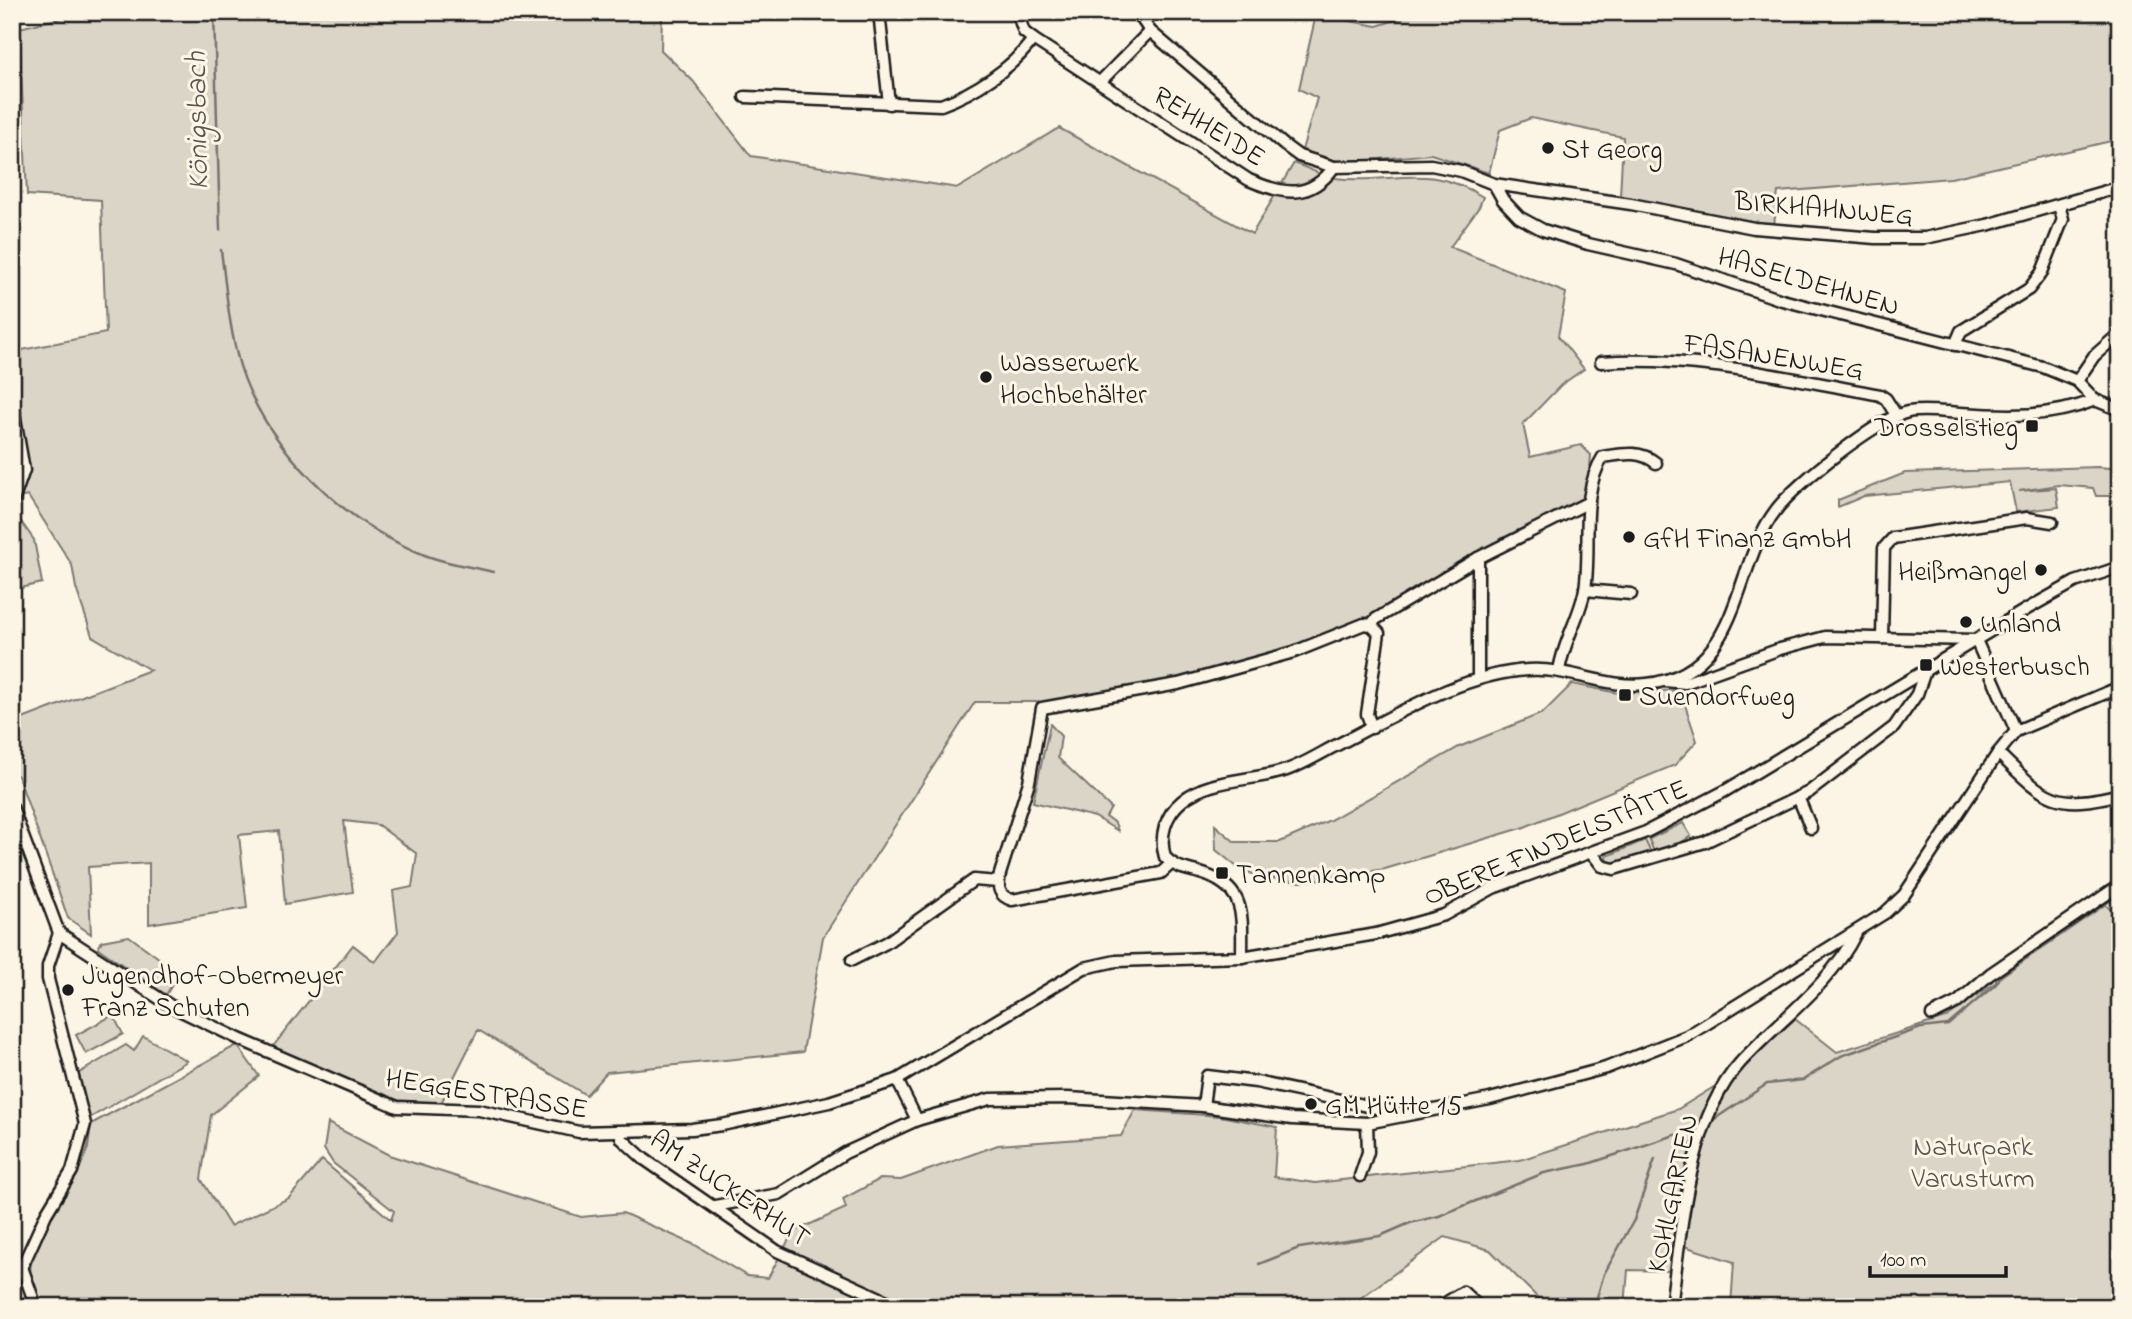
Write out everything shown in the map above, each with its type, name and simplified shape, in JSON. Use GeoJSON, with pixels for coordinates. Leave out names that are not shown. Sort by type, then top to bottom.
{"type":"FeatureCollection","features":[{"type":"Feature","properties":{"kind":"street"},"geometry":{"type":"LineString","coordinates":[[879,12],[889,104]]}},
{"type":"Feature","properties":{"kind":"street"},"geometry":{"type":"LineString","coordinates":[[917,12],[922,15],[935,12]]}},
{"type":"Feature","properties":{"kind":"street","name":"REHHEIDE"},"geometry":{"type":"LineString","coordinates":[[1017,12],[1024,32],[1033,40],[1249,180],[1267,188],[1298,191],[1321,185],[1335,167]]}},
{"type":"Feature","properties":{"kind":"street"},"geometry":{"type":"LineString","coordinates":[[1137,12],[1150,31],[1299,156],[1335,167],[1431,165],[1461,171],[1494,184]]}},
{"type":"Feature","properties":{"kind":"street"},"geometry":{"type":"LineString","coordinates":[[1100,82],[1150,31]]}},
{"type":"Feature","properties":{"kind":"street"},"geometry":{"type":"LineString","coordinates":[[744,97],[941,105],[955,100],[1014,62],[1033,40]]}},
{"type":"Feature","properties":{"kind":"street","name":"BIRKHAHNWEG"},"geometry":{"type":"LineString","coordinates":[[1494,184],[1521,186],[1754,228],[1875,238],[1925,238],[2059,206],[2120,187]]}},
{"type":"Feature","properties":{"kind":"street","name":"HASELDEHNEN"},"geometry":{"type":"LineString","coordinates":[[1494,184],[1519,218],[1543,230],[1588,244],[1676,264],[1782,300],[2043,368],[2077,381],[2095,400],[2120,410]]}},
{"type":"Feature","properties":{"kind":"street"},"geometry":{"type":"LineString","coordinates":[[1955,345],[1961,331],[2029,289],[2042,272],[2063,219],[2059,206]]}},
{"type":"Feature","properties":{"kind":"street"},"geometry":{"type":"LineString","coordinates":[[2077,381],[2094,356],[2120,333]]}},
{"type":"Feature","properties":{"kind":"street","name":"FASANENWEG"},"geometry":{"type":"LineString","coordinates":[[1601,362],[1646,359],[1778,376],[1880,395],[1886,399],[1896,415]]}},
{"type":"Feature","properties":{"kind":"street"},"geometry":{"type":"LineString","coordinates":[[1664,681],[1686,670],[1709,652],[1727,626],[1762,534],[1776,510],[1805,481],[1896,415],[1922,411],[2032,415],[2070,410],[2095,400]]}},
{"type":"Feature","properties":{"kind":"street"},"geometry":{"type":"LineString","coordinates":[[12,401],[24,470],[12,504]]}},
{"type":"Feature","properties":{"kind":"street"},"geometry":{"type":"LineString","coordinates":[[1559,671],[1585,590],[1589,502],[1598,465],[1603,457],[1634,453],[1647,456],[1656,463]]}},
{"type":"Feature","properties":{"kind":"street"},"geometry":{"type":"LineString","coordinates":[[1371,625],[1376,619],[1478,558],[1589,502]]}},
{"type":"Feature","properties":{"kind":"street"},"geometry":{"type":"LineString","coordinates":[[1882,638],[1884,548],[1893,538],[2027,518],[2052,522]]}},
{"type":"Feature","properties":{"kind":"street"},"geometry":{"type":"LineString","coordinates":[[1478,558],[1478,679]]}},
{"type":"Feature","properties":{"kind":"street","name":"OBERE FINDELSTÄTTE"},"geometry":{"type":"LineString","coordinates":[[791,1110],[897,1080],[1062,978],[1084,968],[1116,961],[1242,957],[1415,925],[1444,915],[1493,888],[1544,867],[1592,853],[1646,832],[1725,791],[2075,582],[2120,568]]}},
{"type":"Feature","properties":{"kind":"street"},"geometry":{"type":"LineString","coordinates":[[1585,590],[1631,594]]}},
{"type":"Feature","properties":{"kind":"street"},"geometry":{"type":"LineString","coordinates":[[1171,864],[1161,873],[1012,900],[1004,898],[998,882],[1028,782],[1042,708],[1178,684],[1294,652],[1364,624],[1371,625],[1378,633],[1367,714],[1372,728]]}},
{"type":"Feature","properties":{"kind":"street"},"geometry":{"type":"LineString","coordinates":[[1242,957],[1243,918],[1240,903],[1231,889],[1219,880],[1171,864],[1165,857],[1161,845],[1163,832],[1181,802],[1196,792],[1215,786],[1284,771],[1478,679],[1527,670],[1559,671],[1616,685],[1664,681],[1685,683],[1780,649],[1825,637],[1976,640],[2016,731]]}},
{"type":"Feature","properties":{"kind":"street"},"geometry":{"type":"LineString","coordinates":[[1592,853],[1602,866],[1614,869],[1704,842],[1798,797],[1894,727],[1917,694],[1925,671]]}},
{"type":"Feature","properties":{"kind":"street"},"geometry":{"type":"LineString","coordinates":[[715,1206],[779,1194],[845,1153],[918,1119],[990,1098],[1068,1098],[1203,1106],[1292,1119],[1367,1123],[1490,1099],[1606,1068],[1687,1036],[1857,933],[1904,895],[1998,753],[2016,731],[2120,687]]}},
{"type":"Feature","properties":{"kind":"street"},"geometry":{"type":"LineString","coordinates":[[1998,753],[2037,791],[2061,801],[2084,802],[2120,794]]}},
{"type":"Feature","properties":{"kind":"street"},"geometry":{"type":"LineString","coordinates":[[1798,797],[1811,828]]}},
{"type":"Feature","properties":{"kind":"street"},"geometry":{"type":"LineString","coordinates":[[12,807],[59,933],[51,951],[47,979],[85,1124],[72,1171],[46,1214],[23,1267],[12,1277]]}},
{"type":"Feature","properties":{"kind":"street"},"geometry":{"type":"LineString","coordinates":[[852,960],[886,943],[974,880],[998,882]]}},
{"type":"Feature","properties":{"kind":"street"},"geometry":{"type":"LineString","coordinates":[[1932,1015],[1958,1002],[1990,974],[2120,885]]}},
{"type":"Feature","properties":{"kind":"street","name":"HEGGESTRASSE"},"geometry":{"type":"LineString","coordinates":[[59,933],[172,1006],[397,1107],[479,1110],[579,1132],[620,1133],[692,1129],[791,1110]]}},
{"type":"Feature","properties":{"kind":"street","name":"KOHLGARTEN"},"geometry":{"type":"LineString","coordinates":[[1671,1307],[1685,1207],[1705,1127],[1717,1097],[1739,1064],[1843,961],[1857,933]]}},
{"type":"Feature","properties":{"kind":"street"},"geometry":{"type":"LineString","coordinates":[[1203,1106],[1207,1076],[1256,1082],[1412,1115]]}},
{"type":"Feature","properties":{"kind":"street"},"geometry":{"type":"LineString","coordinates":[[897,1080],[918,1119]]}},
{"type":"Feature","properties":{"kind":"street"},"geometry":{"type":"LineString","coordinates":[[1360,1176],[1368,1152],[1367,1123]]}},
{"type":"Feature","properties":{"kind":"street","name":"AM ZUCKERHUT"},"geometry":{"type":"LineString","coordinates":[[620,1133],[622,1139],[644,1159],[794,1261],[900,1307]]}},
{"type":"Feature","properties":{"kind":"street"},"geometry":{"type":"LineString","coordinates":[[23,1267],[36,1307]]}},
{"type":"Feature","properties":{"kind":"street"},"geometry":{"type":"LineString","coordinates":[[1439,1307],[1463,1292],[1479,1307]]}},
{"type":"Feature","properties":{"kind":"green space"},"geometry":{"type":"Polygon","coordinates":[[[86,12],[662,12],[661,50],[693,81],[751,156],[958,188],[1059,128],[1252,234],[1294,163],[1335,178],[1426,177],[1463,186],[1483,197],[1479,207],[1450,247],[1566,293],[1558,336],[1584,369],[1561,385],[1523,424],[1530,457],[1581,445],[1591,455],[1589,480],[1583,500],[1479,552],[1374,615],[1298,644],[1223,668],[1141,688],[1049,702],[975,702],[823,937],[803,1052],[607,1072],[586,1095],[478,1030],[441,1103],[391,1100],[271,1049],[353,945],[375,962],[398,932],[393,891],[412,887],[417,854],[378,825],[344,821],[353,892],[285,904],[279,831],[239,835],[247,908],[149,924],[149,863],[88,867],[91,934],[68,918],[18,776],[12,772],[12,723],[150,670],[92,636],[76,588],[72,565],[28,496],[12,499],[12,352],[106,333],[101,200],[27,195],[19,28],[86,12]]]}},
{"type":"Feature","properties":{"kind":"green space"},"geometry":{"type":"Polygon","coordinates":[[[1420,12],[2120,12],[2120,139],[1951,178],[1778,192],[1774,225],[1620,197],[1623,137],[1531,118],[1500,130],[1489,173],[1431,154],[1339,163],[1302,150],[1317,98],[1299,89],[1316,15],[1377,26],[1420,12]]]}},
{"type":"Feature","properties":{"kind":"green space"},"geometry":{"type":"Polygon","coordinates":[[[2098,467],[2120,469],[2120,496],[2096,496],[2093,488],[2059,485],[2019,491],[2056,488],[2059,507],[2016,512],[2010,482],[1864,496],[1838,507],[1838,500],[1905,473],[2098,467]]]}},
{"type":"Feature","properties":{"kind":"green space"},"geometry":{"type":"Polygon","coordinates":[[[12,509],[34,540],[42,583],[12,590],[12,509]]]}},
{"type":"Feature","properties":{"kind":"green space"},"geometry":{"type":"Polygon","coordinates":[[[1572,684],[1618,693],[1680,690],[1697,741],[1675,765],[1522,828],[1385,869],[1301,882],[1259,877],[1237,867],[1216,850],[1215,825],[1235,842],[1280,842],[1330,820],[1459,747],[1543,713],[1572,684]]]}},
{"type":"Feature","properties":{"kind":"green space"},"geometry":{"type":"Polygon","coordinates":[[[1050,724],[1061,736],[1058,758],[1111,808],[1106,817],[1115,823],[1118,831],[1095,817],[1033,802],[1050,724]]]}},
{"type":"Feature","properties":{"kind":"green space"},"geometry":{"type":"Polygon","coordinates":[[[1683,823],[1691,836],[1676,846],[1654,852],[1649,839],[1683,823]]]}},
{"type":"Feature","properties":{"kind":"green space"},"geometry":{"type":"Polygon","coordinates":[[[1645,840],[1651,853],[1612,865],[1605,857],[1645,840]]]}},
{"type":"Feature","properties":{"kind":"green space","name":"Naturpark Varusturm"},"geometry":{"type":"Polygon","coordinates":[[[2102,901],[2112,911],[2112,933],[2120,935],[2120,1307],[1731,1307],[1734,1262],[1681,1245],[1674,1271],[1628,1270],[1625,1307],[1547,1307],[1490,1250],[1445,1237],[1348,1307],[42,1307],[30,1274],[31,1260],[51,1216],[77,1175],[88,1148],[91,1124],[237,1045],[259,1076],[211,1115],[201,1179],[230,1226],[289,1198],[322,1160],[391,1220],[394,1211],[333,1163],[324,1149],[328,1123],[389,1155],[581,1217],[623,1213],[695,1245],[747,1276],[768,1278],[793,1232],[846,1208],[843,1199],[880,1179],[901,1180],[998,1145],[1121,1136],[1135,1110],[1220,1116],[1277,1127],[1274,1177],[1315,1183],[1520,1160],[1678,1109],[1725,1080],[1795,1019],[1837,1052],[1945,1018],[1996,982],[1996,972],[2102,901]]]}},
{"type":"Feature","properties":{"kind":"green space"},"geometry":{"type":"Polygon","coordinates":[[[129,936],[179,973],[166,995],[98,948],[102,941],[129,936]]]}},
{"type":"Feature","properties":{"kind":"green space"},"geometry":{"type":"Polygon","coordinates":[[[113,1015],[123,1034],[86,1054],[76,1035],[113,1015]]]}},
{"type":"Feature","properties":{"kind":"green space"},"geometry":{"type":"Polygon","coordinates":[[[143,1036],[187,1061],[88,1119],[76,1075],[126,1045],[134,1051],[143,1036]]]}},
{"type":"Feature","properties":{"kind":"waterway","name":"Königsbach"},"geometry":{"type":"LineString","coordinates":[[214,12],[220,230]]}},
{"type":"Feature","properties":{"kind":"waterway"},"geometry":{"type":"LineString","coordinates":[[221,250],[230,323],[240,366],[268,425],[288,452],[310,478],[336,501],[391,539],[437,559],[493,572]]}},
{"type":"Feature","properties":{"kind":"waterway"},"geometry":{"type":"LineString","coordinates":[[1713,1120],[1767,1084],[1803,1080],[1841,1056],[1921,1028],[1948,1025],[1996,984],[2001,976],[2120,894]]}},
{"type":"Feature","properties":{"kind":"waterway"},"geometry":{"type":"LineString","coordinates":[[1259,1264],[1299,1248],[1380,1236],[1410,1223],[1439,1216],[1544,1173],[1588,1164],[1699,1127]]}},
{"type":"Feature","properties":{"kind":"waterway"},"geometry":{"type":"LineString","coordinates":[[1594,1307],[1604,1274],[1634,1220],[1655,1159]]}},
{"type":"Feature","properties":{"kind":"place","name":"St Georg"},"geometry":{"type":"Point","coordinates":[1548,148]}},
{"type":"Feature","properties":{"kind":"place","name":"Wasserwerk Hochbehälter"},"geometry":{"type":"Point","coordinates":[986,377]}},
{"type":"Feature","properties":{"kind":"place","name":"Drosselstieg"},"geometry":{"type":"Point","coordinates":[2032,426]}},
{"type":"Feature","properties":{"kind":"place","name":"GfH Finanz GmbH"},"geometry":{"type":"Point","coordinates":[1629,537]}},
{"type":"Feature","properties":{"kind":"place","name":"Heißmangel"},"geometry":{"type":"Point","coordinates":[2041,570]}},
{"type":"Feature","properties":{"kind":"place","name":"Unland"},"geometry":{"type":"Point","coordinates":[1966,622]}},
{"type":"Feature","properties":{"kind":"place","name":"Westerbusch"},"geometry":{"type":"Point","coordinates":[1926,665]}},
{"type":"Feature","properties":{"kind":"place","name":"Suendorfweg"},"geometry":{"type":"Point","coordinates":[1625,695]}},
{"type":"Feature","properties":{"kind":"place","name":"Tannenkamp"},"geometry":{"type":"Point","coordinates":[1222,873]}},
{"type":"Feature","properties":{"kind":"place","name":"Jugendhof-Obermeyer Franz Schuten"},"geometry":{"type":"Point","coordinates":[68,990]}},
{"type":"Feature","properties":{"kind":"place","name":"GM Hütte 15"},"geometry":{"type":"Point","coordinates":[1311,1104]}}]}
